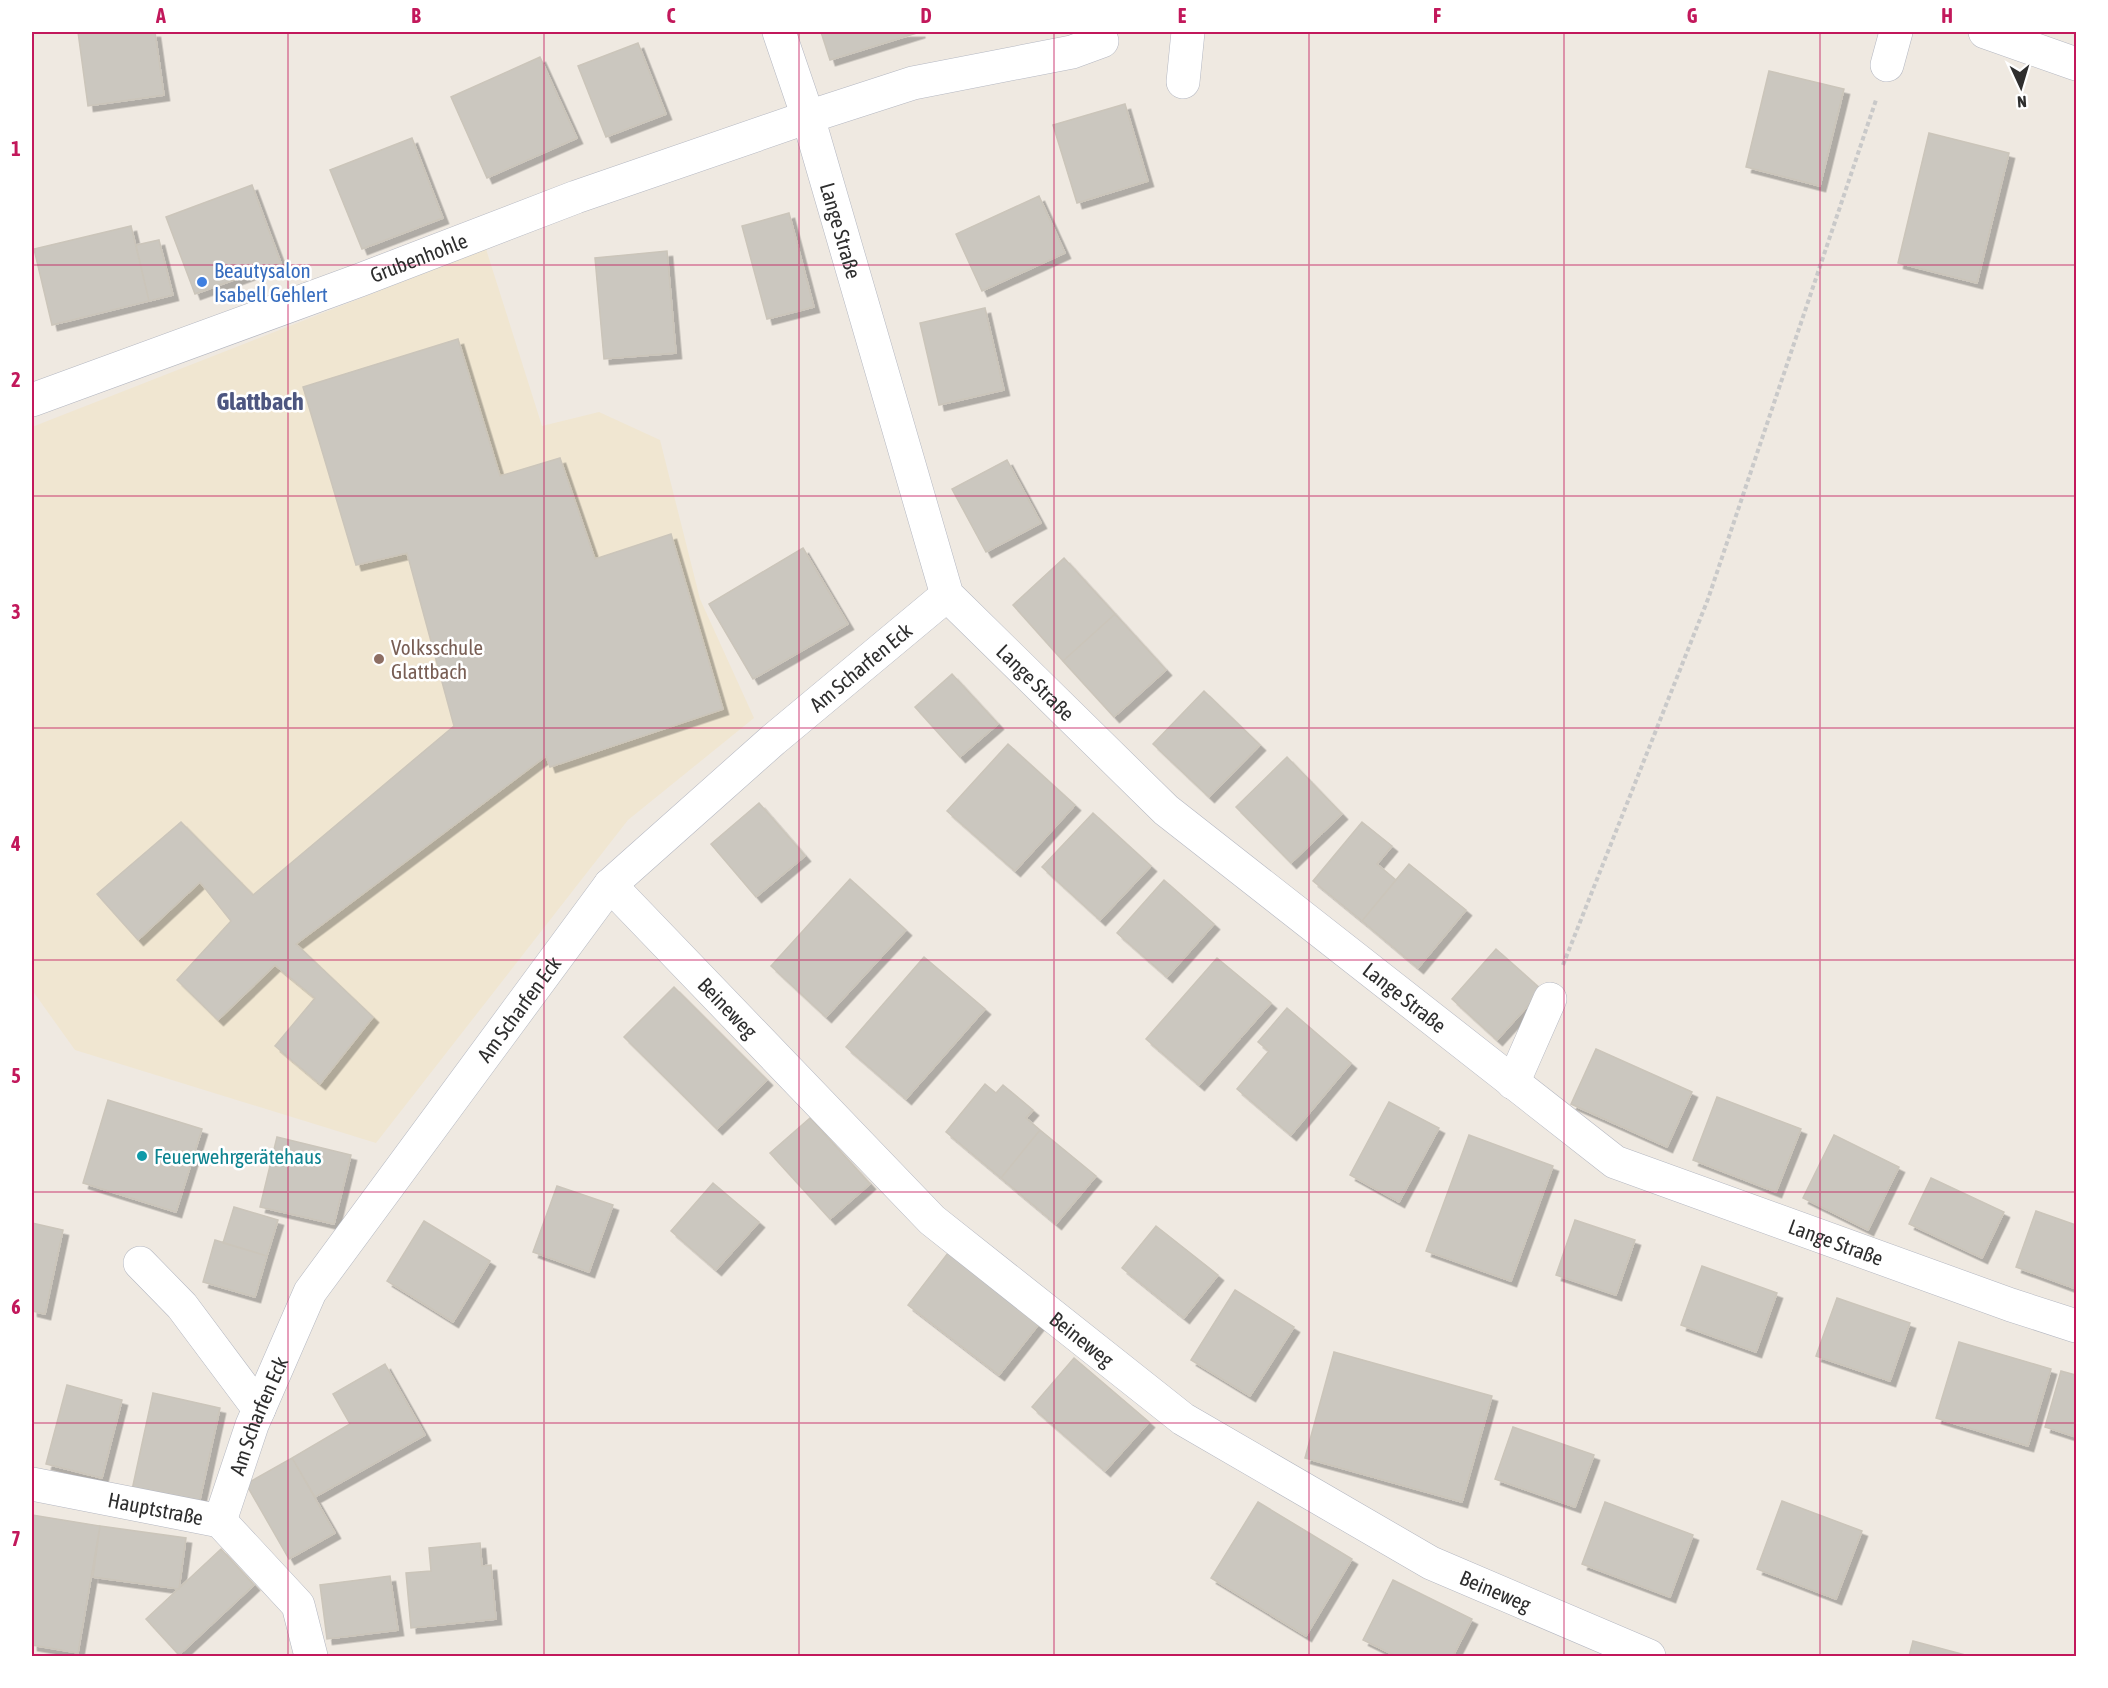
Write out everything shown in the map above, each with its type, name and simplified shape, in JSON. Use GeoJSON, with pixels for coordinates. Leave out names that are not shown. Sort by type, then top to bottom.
{"type":"FeatureCollection","features":[{"type":"Feature","properties":{"kind":"street","name":"Lange Straße"},"geometry":{"type":"LineString","coordinates":[[779,32],[808,117],[947,595],[1166,810],[1615,1162],[2011,1305],[2076,1326]]}},
{"type":"Feature","properties":{"kind":"street"},"geometry":{"type":"LineString","coordinates":[[1183,82],[1188,32]]}},
{"type":"Feature","properties":{"kind":"street"},"geometry":{"type":"LineString","coordinates":[[1887,65],[1896,32]]}},
{"type":"Feature","properties":{"kind":"street"},"geometry":{"type":"LineString","coordinates":[[1984,32],[2076,64]]}},
{"type":"Feature","properties":{"kind":"street"},"geometry":{"type":"LineString","coordinates":[[808,117],[913,83],[1072,52],[1102,41]]}},
{"type":"Feature","properties":{"kind":"street","name":"Grubenhohle"},"geometry":{"type":"LineString","coordinates":[[32,400],[360,280],[576,197],[808,117]]}},
{"type":"Feature","properties":{"kind":"street","name":"Am Scharfen Eck"},"geometry":{"type":"LineString","coordinates":[[220,1521],[259,1409],[310,1292],[610,885],[773,740],[947,595]]}},
{"type":"Feature","properties":{"kind":"street","name":"Beineweg"},"geometry":{"type":"LineString","coordinates":[[610,885],[932,1220],[1183,1419],[1431,1563],[1649,1656]]}},
{"type":"Feature","properties":{"kind":"street"},"geometry":{"type":"LineString","coordinates":[[1513,1083],[1550,999]]}},
{"type":"Feature","properties":{"kind":"street"},"geometry":{"type":"LineString","coordinates":[[140,1263],[182,1306],[259,1409]]}},
{"type":"Feature","properties":{"kind":"street","name":"Hauptstraße"},"geometry":{"type":"LineString","coordinates":[[32,1484],[220,1521],[298,1605],[312,1656]]}},
{"type":"Feature","properties":{"kind":"path"},"geometry":{"type":"LineString","coordinates":[[1550,999],[1708,599],[1887,65]]}},
{"type":"Feature","properties":{"kind":"shaded area","name":"Volksschule Glattbach"},"geometry":{"type":"Polygon","coordinates":[[[486,249],[542,426],[599,412],[660,440],[700,599],[754,718],[628,820],[376,1143],[75,1050],[32,990],[32,427],[486,249]]]}},
{"type":"Feature","properties":{"kind":"building"},"geometry":{"type":"Polygon","coordinates":[[[78,32],[155,32],[164,95],[88,106],[78,32]]]}},
{"type":"Feature","properties":{"kind":"building"},"geometry":{"type":"Polygon","coordinates":[[[821,32],[920,32],[830,60],[821,32]]]}},
{"type":"Feature","properties":{"kind":"building"},"geometry":{"type":"Polygon","coordinates":[[[638,43],[666,114],[606,137],[578,66],[638,43]]]}},
{"type":"Feature","properties":{"kind":"building"},"geometry":{"type":"Polygon","coordinates":[[[540,57],[577,138],[487,178],[451,97],[540,57]]]}},
{"type":"Feature","properties":{"kind":"building"},"geometry":{"type":"Polygon","coordinates":[[[1769,71],[1844,89],[1820,186],[1746,167],[1769,71]]]}},
{"type":"Feature","properties":{"kind":"building"},"geometry":{"type":"Polygon","coordinates":[[[1125,104],[1148,181],[1077,203],[1053,125],[1125,104]]]}},
{"type":"Feature","properties":{"kind":"building"},"geometry":{"type":"Polygon","coordinates":[[[1929,133],[2009,153],[1977,283],[1898,263],[1929,133]]]}},
{"type":"Feature","properties":{"kind":"building"},"geometry":{"type":"Polygon","coordinates":[[[412,138],[443,218],[362,249],[330,170],[412,138]]]}},
{"type":"Feature","properties":{"kind":"building"},"geometry":{"type":"Polygon","coordinates":[[[252,185],[281,263],[195,294],[166,217],[252,185]]]}},
{"type":"Feature","properties":{"kind":"building"},"geometry":{"type":"Polygon","coordinates":[[[1039,196],[1065,253],[982,291],[956,234],[1039,196]]]}},
{"type":"Feature","properties":{"kind":"building"},"geometry":{"type":"Polygon","coordinates":[[[789,213],[814,307],[767,319],[742,226],[789,213]]]}},
{"type":"Feature","properties":{"kind":"building"},"geometry":{"type":"Polygon","coordinates":[[[131,226],[149,301],[52,325],[34,249],[131,226]]]}},
{"type":"Feature","properties":{"kind":"building"},"geometry":{"type":"Polygon","coordinates":[[[159,240],[173,295],[149,301],[136,245],[159,240]]]}},
{"type":"Feature","properties":{"kind":"building"},"geometry":{"type":"Polygon","coordinates":[[[667,251],[676,353],[604,359],[595,258],[667,251]]]}},
{"type":"Feature","properties":{"kind":"building"},"geometry":{"type":"Polygon","coordinates":[[[985,308],[1004,390],[939,405],[920,323],[985,308]]]}},
{"type":"Feature","properties":{"kind":"building"},"geometry":{"type":"Polygon","coordinates":[[[458,339],[500,476],[560,458],[595,559],[671,534],[723,709],[550,767],[546,756],[296,944],[373,1017],[320,1084],[275,1046],[315,998],[275,965],[218,1020],[177,980],[231,921],[200,882],[138,940],[97,894],[181,822],[253,895],[454,726],[407,553],[356,565],[303,387],[458,339]]]}},
{"type":"Feature","properties":{"kind":"building"},"geometry":{"type":"Polygon","coordinates":[[[1007,460],[1041,523],[986,552],[952,489],[1007,460]]]}},
{"type":"Feature","properties":{"kind":"building"},"geometry":{"type":"Polygon","coordinates":[[[803,548],[848,624],[753,679],[709,604],[803,548]]]}},
{"type":"Feature","properties":{"kind":"building"},"geometry":{"type":"Polygon","coordinates":[[[1064,558],[1115,614],[1063,661],[1013,605],[1064,558]]]}},
{"type":"Feature","properties":{"kind":"building"},"geometry":{"type":"Polygon","coordinates":[[[1115,614],[1166,670],[1114,717],[1063,661],[1115,614]]]}},
{"type":"Feature","properties":{"kind":"building"},"geometry":{"type":"Polygon","coordinates":[[[952,674],[998,724],[960,757],[915,707],[952,674]]]}},
{"type":"Feature","properties":{"kind":"building"},"geometry":{"type":"Polygon","coordinates":[[[1204,691],[1260,745],[1209,797],[1153,744],[1204,691]]]}},
{"type":"Feature","properties":{"kind":"building"},"geometry":{"type":"Polygon","coordinates":[[[1008,744],[1075,805],[1015,871],[947,811],[1008,744]]]}},
{"type":"Feature","properties":{"kind":"building"},"geometry":{"type":"Polygon","coordinates":[[[1287,757],[1342,814],[1291,863],[1236,807],[1287,757]]]}},
{"type":"Feature","properties":{"kind":"building"},"geometry":{"type":"Polygon","coordinates":[[[759,803],[805,856],[756,897],[711,844],[759,803]]]}},
{"type":"Feature","properties":{"kind":"building"},"geometry":{"type":"Polygon","coordinates":[[[1093,813],[1151,866],[1100,920],[1042,867],[1093,813]]]}},
{"type":"Feature","properties":{"kind":"building"},"geometry":{"type":"Polygon","coordinates":[[[1362,822],[1392,846],[1377,864],[1396,880],[1362,921],[1313,881],[1362,822]]]}},
{"type":"Feature","properties":{"kind":"building"},"geometry":{"type":"Polygon","coordinates":[[[1409,864],[1466,910],[1418,968],[1362,921],[1409,864]]]}},
{"type":"Feature","properties":{"kind":"building"},"geometry":{"type":"Polygon","coordinates":[[[850,879],[906,930],[826,1017],[771,966],[850,879]]]}},
{"type":"Feature","properties":{"kind":"building"},"geometry":{"type":"Polygon","coordinates":[[[1164,880],[1214,924],[1167,977],[1117,933],[1164,880]]]}},
{"type":"Feature","properties":{"kind":"building"},"geometry":{"type":"Polygon","coordinates":[[[1496,949],[1542,990],[1497,1040],[1452,999],[1496,949]]]}},
{"type":"Feature","properties":{"kind":"building"},"geometry":{"type":"Polygon","coordinates":[[[924,957],[985,1009],[906,1099],[846,1047],[924,957]]]}},
{"type":"Feature","properties":{"kind":"building"},"geometry":{"type":"Polygon","coordinates":[[[1217,958],[1271,1003],[1199,1085],[1146,1039],[1217,958]]]}},
{"type":"Feature","properties":{"kind":"building"},"geometry":{"type":"Polygon","coordinates":[[[674,987],[767,1080],[717,1129],[624,1037],[674,987]]]}},
{"type":"Feature","properties":{"kind":"building"},"geometry":{"type":"Polygon","coordinates":[[[1287,1008],[1351,1063],[1291,1135],[1237,1089],[1269,1051],[1258,1042],[1287,1008]]]}},
{"type":"Feature","properties":{"kind":"building"},"geometry":{"type":"Polygon","coordinates":[[[1596,1049],[1692,1092],[1667,1147],[1571,1104],[1596,1049]]]}},
{"type":"Feature","properties":{"kind":"building"},"geometry":{"type":"Polygon","coordinates":[[[985,1084],[996,1093],[1003,1085],[1033,1110],[1026,1118],[1040,1130],[1001,1178],[946,1132],[985,1084]]]}},
{"type":"Feature","properties":{"kind":"building"},"geometry":{"type":"Polygon","coordinates":[[[1717,1097],[1801,1129],[1776,1192],[1693,1160],[1717,1097]]]}},
{"type":"Feature","properties":{"kind":"building","name":"Feuerwehrgerätehaus"},"geometry":{"type":"Polygon","coordinates":[[[108,1100],[202,1129],[176,1212],[83,1183],[108,1100]]]}},
{"type":"Feature","properties":{"kind":"building"},"geometry":{"type":"Polygon","coordinates":[[[1389,1102],[1439,1128],[1399,1202],[1350,1175],[1389,1102]]]}},
{"type":"Feature","properties":{"kind":"building"},"geometry":{"type":"Polygon","coordinates":[[[810,1118],[870,1184],[830,1219],[770,1153],[810,1118]]]}},
{"type":"Feature","properties":{"kind":"building"},"geometry":{"type":"Polygon","coordinates":[[[1040,1130],[1096,1176],[1056,1224],[1001,1178],[1040,1130]]]}},
{"type":"Feature","properties":{"kind":"building"},"geometry":{"type":"Polygon","coordinates":[[[1469,1135],[1553,1166],[1511,1281],[1426,1251],[1469,1135]]]}},
{"type":"Feature","properties":{"kind":"building"},"geometry":{"type":"Polygon","coordinates":[[[1834,1135],[1899,1167],[1868,1230],[1803,1198],[1834,1135]]]}},
{"type":"Feature","properties":{"kind":"building"},"geometry":{"type":"Polygon","coordinates":[[[277,1137],[351,1155],[334,1224],[260,1207],[277,1137]]]}},
{"type":"Feature","properties":{"kind":"building"},"geometry":{"type":"Polygon","coordinates":[[[1931,1178],[2004,1212],[1982,1258],[1909,1224],[1931,1178]]]}},
{"type":"Feature","properties":{"kind":"building"},"geometry":{"type":"Polygon","coordinates":[[[713,1183],[759,1222],[716,1270],[671,1231],[713,1183]]]}},
{"type":"Feature","properties":{"kind":"building"},"geometry":{"type":"Polygon","coordinates":[[[557,1186],[613,1205],[589,1272],[533,1252],[557,1186]]]}},
{"type":"Feature","properties":{"kind":"building"},"geometry":{"type":"Polygon","coordinates":[[[234,1207],[278,1220],[267,1256],[223,1243],[234,1207]]]}},
{"type":"Feature","properties":{"kind":"building"},"geometry":{"type":"Polygon","coordinates":[[[2036,1211],[2076,1225],[2076,1289],[2016,1267],[2036,1211]]]}},
{"type":"Feature","properties":{"kind":"building"},"geometry":{"type":"Polygon","coordinates":[[[1575,1220],[1635,1240],[1616,1295],[1556,1275],[1575,1220]]]}},
{"type":"Feature","properties":{"kind":"building"},"geometry":{"type":"Polygon","coordinates":[[[424,1221],[490,1261],[453,1322],[387,1281],[424,1221]]]}},
{"type":"Feature","properties":{"kind":"building"},"geometry":{"type":"Polygon","coordinates":[[[32,1223],[63,1230],[45,1314],[32,1311],[32,1223]]]}},
{"type":"Feature","properties":{"kind":"building"},"geometry":{"type":"Polygon","coordinates":[[[1156,1226],[1218,1275],[1184,1318],[1122,1268],[1156,1226]]]}},
{"type":"Feature","properties":{"kind":"building"},"geometry":{"type":"Polygon","coordinates":[[[215,1240],[267,1256],[255,1297],[203,1282],[215,1240]]]}},
{"type":"Feature","properties":{"kind":"building"},"geometry":{"type":"Polygon","coordinates":[[[948,1253],[1039,1324],[999,1375],[908,1305],[948,1253]]]}},
{"type":"Feature","properties":{"kind":"building"},"geometry":{"type":"Polygon","coordinates":[[[1702,1266],[1777,1293],[1756,1352],[1681,1325],[1702,1266]]]}},
{"type":"Feature","properties":{"kind":"building"},"geometry":{"type":"Polygon","coordinates":[[[1235,1290],[1294,1327],[1250,1396],[1191,1360],[1235,1290]]]}},
{"type":"Feature","properties":{"kind":"building"},"geometry":{"type":"Polygon","coordinates":[[[1837,1298],[1910,1323],[1890,1381],[1816,1356],[1837,1298]]]}},
{"type":"Feature","properties":{"kind":"building"},"geometry":{"type":"Polygon","coordinates":[[[1959,1342],[2051,1369],[2028,1446],[1936,1418],[1959,1342]]]}},
{"type":"Feature","properties":{"kind":"building"},"geometry":{"type":"Polygon","coordinates":[[[1334,1352],[1492,1396],[1462,1502],[1305,1458],[1334,1352]]]}},
{"type":"Feature","properties":{"kind":"building"},"geometry":{"type":"Polygon","coordinates":[[[1074,1358],[1149,1422],[1105,1471],[1032,1407],[1074,1358]]]}},
{"type":"Feature","properties":{"kind":"building"},"geometry":{"type":"Polygon","coordinates":[[[385,1364],[425,1435],[315,1497],[292,1458],[350,1424],[333,1394],[385,1364]]]}},
{"type":"Feature","properties":{"kind":"building"},"geometry":{"type":"Polygon","coordinates":[[[2061,1371],[2076,1375],[2076,1437],[2045,1427],[2061,1371]]]}},
{"type":"Feature","properties":{"kind":"building"},"geometry":{"type":"Polygon","coordinates":[[[67,1385],[122,1400],[102,1478],[46,1464],[67,1385]]]}},
{"type":"Feature","properties":{"kind":"building"},"geometry":{"type":"Polygon","coordinates":[[[153,1393],[220,1408],[199,1504],[132,1490],[153,1393]]]}},
{"type":"Feature","properties":{"kind":"building"},"geometry":{"type":"Polygon","coordinates":[[[1513,1427],[1594,1455],[1575,1507],[1495,1479],[1513,1427]]]}},
{"type":"Feature","properties":{"kind":"building"},"geometry":{"type":"Polygon","coordinates":[[[292,1458],[335,1533],[289,1559],[246,1484],[292,1458]]]}},
{"type":"Feature","properties":{"kind":"building"},"geometry":{"type":"Polygon","coordinates":[[[1782,1501],[1862,1531],[1836,1599],[1757,1569],[1782,1501]]]}},
{"type":"Feature","properties":{"kind":"building"},"geometry":{"type":"Polygon","coordinates":[[[1258,1502],[1352,1559],[1306,1636],[1211,1578],[1258,1502]]]}},
{"type":"Feature","properties":{"kind":"building"},"geometry":{"type":"Polygon","coordinates":[[[1605,1502],[1693,1535],[1670,1597],[1582,1564],[1605,1502]]]}},
{"type":"Feature","properties":{"kind":"building"},"geometry":{"type":"Polygon","coordinates":[[[32,1515],[100,1526],[78,1653],[32,1645],[32,1515]]]}},
{"type":"Feature","properties":{"kind":"building"},"geometry":{"type":"Polygon","coordinates":[[[100,1526],[186,1538],[179,1589],[93,1577],[100,1526]]]}},
{"type":"Feature","properties":{"kind":"building"},"geometry":{"type":"Polygon","coordinates":[[[480,1543],[482,1566],[491,1565],[496,1619],[411,1628],[406,1573],[431,1571],[429,1548],[480,1543]]]}},
{"type":"Feature","properties":{"kind":"building"},"geometry":{"type":"Polygon","coordinates":[[[221,1549],[254,1585],[179,1655],[146,1619],[221,1549]]]}},
{"type":"Feature","properties":{"kind":"building"},"geometry":{"type":"Polygon","coordinates":[[[390,1576],[398,1630],[327,1639],[320,1585],[390,1576]]]}},
{"type":"Feature","properties":{"kind":"building"},"geometry":{"type":"Polygon","coordinates":[[[1393,1580],[1472,1619],[1453,1656],[1396,1656],[1363,1640],[1393,1580]]]}},
{"type":"Feature","properties":{"kind":"building"},"geometry":{"type":"Polygon","coordinates":[[[1913,1641],[1969,1656],[1909,1656],[1913,1641]]]}},
{"type":"Feature","properties":{"kind":"place","name":"Beautysalon Isabell Gehlert"},"geometry":{"type":"Point","coordinates":[202,282]}},
{"type":"Feature","properties":{"kind":"place","name":"Volksschule Glattbach"},"geometry":{"type":"Point","coordinates":[379,659]}},
{"type":"Feature","properties":{"kind":"place","name":"Feuerwehrgerätehaus"},"geometry":{"type":"Point","coordinates":[142,1156]}},
{"type":"Feature","properties":{"kind":"district","name":"Glattbach"},"geometry":{"type":"Point","coordinates":[260,401]}}]}
